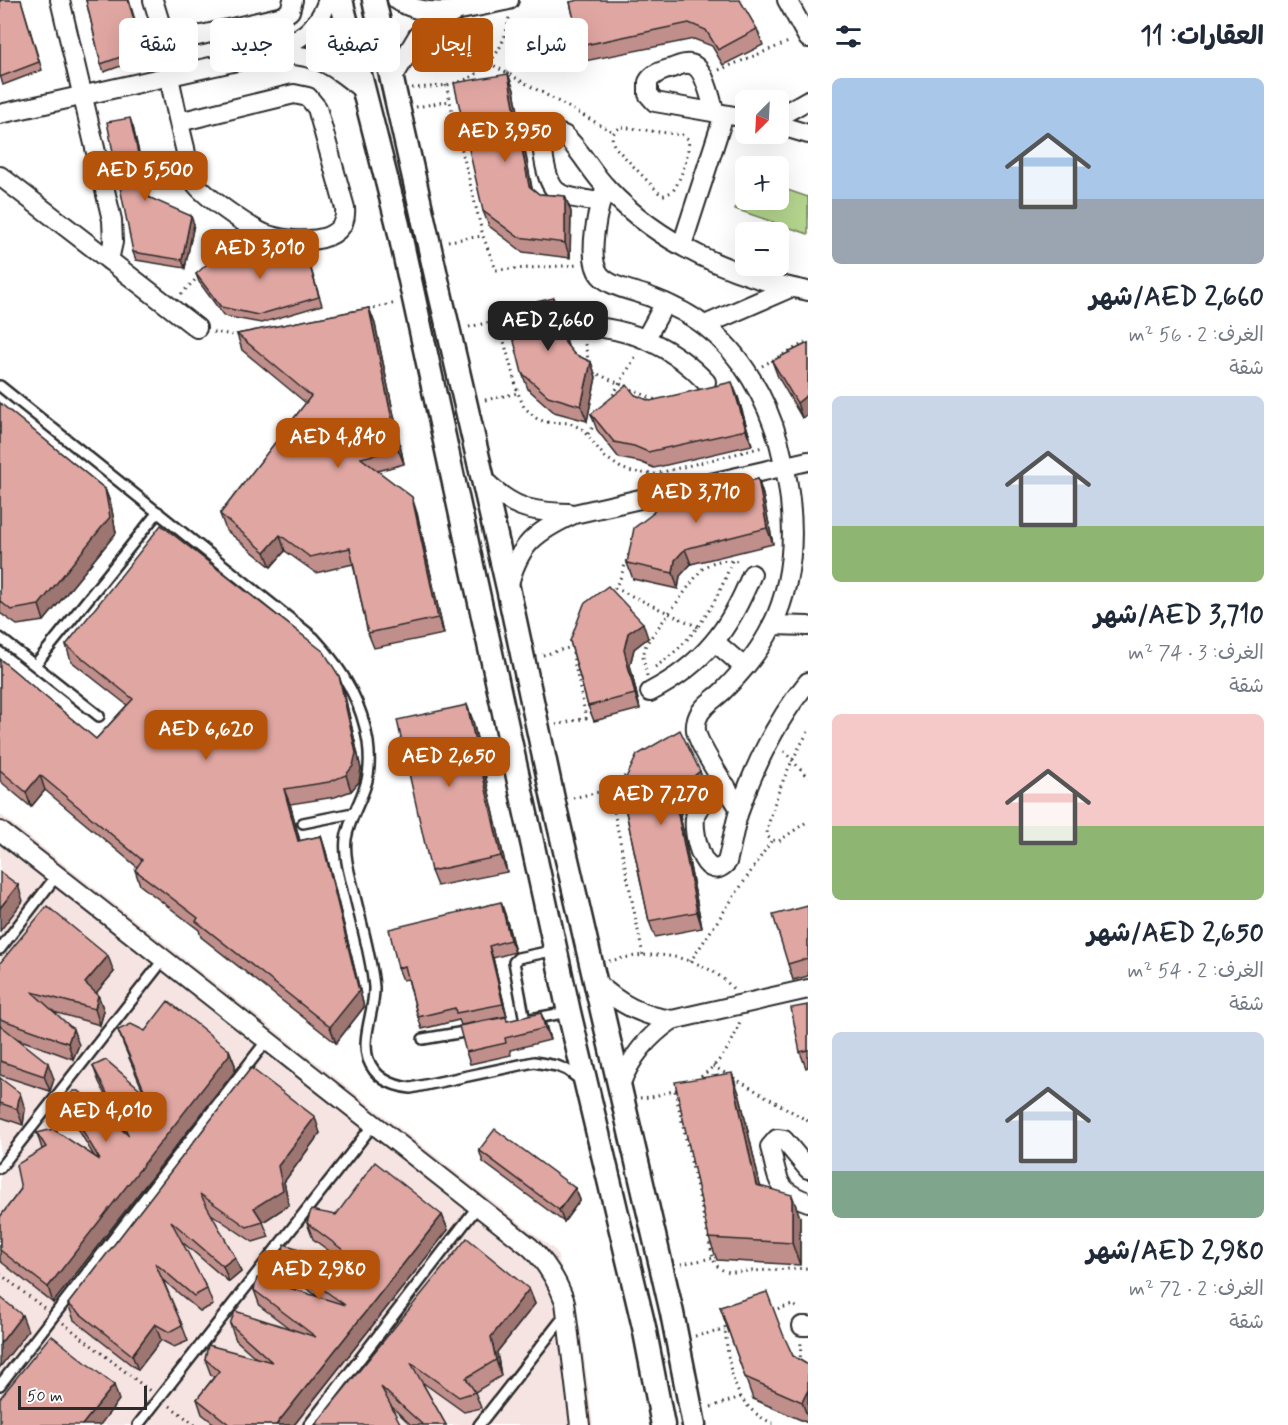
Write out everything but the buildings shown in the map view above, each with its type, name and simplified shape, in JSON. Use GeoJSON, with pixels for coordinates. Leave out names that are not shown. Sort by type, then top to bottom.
{"type":"FeatureCollection","features":[{"type":"Feature","properties":{"kind":"street"},"geometry":{"type":"LineString","coordinates":[[60,0],[112,220],[113,242],[109,260]]}},
{"type":"Feature","properties":{"kind":"street"},"geometry":{"type":"LineString","coordinates":[[153,0],[164,36],[176,41],[283,16],[292,8],[293,0]]}},
{"type":"Feature","properties":{"kind":"street"},"geometry":{"type":"LineString","coordinates":[[294,41],[308,33],[323,14],[328,0]]}},
{"type":"Feature","properties":{"kind":"street"},"geometry":{"type":"LineString","coordinates":[[341,0],[398,225],[506,727],[569,1012],[644,1327],[663,1425]]}},
{"type":"Feature","properties":{"kind":"street"},"geometry":{"type":"LineString","coordinates":[[374,0],[678,1338],[693,1419]]}},
{"type":"Feature","properties":{"kind":"street"},"geometry":{"type":"LineString","coordinates":[[397,0],[406,6],[422,11],[509,6]]}},
{"type":"Feature","properties":{"kind":"street"},"geometry":{"type":"LineString","coordinates":[[788,0],[807,37]]}},
{"type":"Feature","properties":{"kind":"street"},"geometry":{"type":"LineString","coordinates":[[395,93],[419,34],[426,27],[458,10]]}},
{"type":"Feature","properties":{"kind":"street"},"geometry":{"type":"LineString","coordinates":[[294,54],[321,61],[342,73],[363,90]]}},
{"type":"Feature","properties":{"kind":"street"},"geometry":{"type":"LineString","coordinates":[[682,245],[719,114],[703,76],[693,64],[683,64],[656,74],[648,82],[648,93],[655,102],[661,104],[719,114],[735,116]]}},
{"type":"Feature","properties":{"kind":"street"},"geometry":{"type":"LineString","coordinates":[[0,114],[210,67]]}},
{"type":"Feature","properties":{"kind":"street"},"geometry":{"type":"LineString","coordinates":[[168,77],[190,170],[195,183],[204,192],[251,226],[275,237],[302,240],[327,237],[342,226],[345,220],[345,208],[317,108],[313,102],[301,94],[179,122]]}},
{"type":"Feature","properties":{"kind":"street"},"geometry":{"type":"LineString","coordinates":[[789,110],[808,99]]}},
{"type":"Feature","properties":{"kind":"street"},"geometry":{"type":"LineString","coordinates":[[789,128],[808,134]]}},
{"type":"Feature","properties":{"kind":"street"},"geometry":{"type":"LineString","coordinates":[[0,176],[198,328]]}},
{"type":"Feature","properties":{"kind":"street"},"geometry":{"type":"LineString","coordinates":[[740,809],[698,738],[696,723],[703,709],[744,667],[772,625],[787,581],[791,547],[792,512],[784,466],[762,399],[747,374],[722,341],[705,325],[665,303],[605,280],[596,270],[594,264],[595,227],[602,195],[702,257],[745,276],[799,290]]}},
{"type":"Feature","properties":{"kind":"street"},"geometry":{"type":"LineString","coordinates":[[398,225],[410,241],[422,282],[428,286],[437,280]]}},
{"type":"Feature","properties":{"kind":"street"},"geometry":{"type":"LineString","coordinates":[[705,325],[799,290]]}},
{"type":"Feature","properties":{"kind":"street"},"geometry":{"type":"LineString","coordinates":[[646,338],[665,303]]}},
{"type":"Feature","properties":{"kind":"street"},"geometry":{"type":"LineString","coordinates":[[582,326],[616,329],[646,338],[685,361],[706,382]]}},
{"type":"Feature","properties":{"kind":"street"},"geometry":{"type":"LineString","coordinates":[[508,588],[516,563],[530,541],[544,529],[574,514],[808,461]]}},
{"type":"Feature","properties":{"kind":"street"},"geometry":{"type":"LineString","coordinates":[[483,479],[502,496],[524,508],[536,512],[574,514]]}},
{"type":"Feature","properties":{"kind":"street"},"geometry":{"type":"LineString","coordinates":[[650,692],[678,676],[704,655],[734,614],[752,574]]}},
{"type":"Feature","properties":{"kind":"street"},"geometry":{"type":"LineString","coordinates":[[772,625],[808,626]]}},
{"type":"Feature","properties":{"kind":"street"},"geometry":{"type":"LineString","coordinates":[[715,642],[744,667]]}},
{"type":"Feature","properties":{"kind":"street"},"geometry":{"type":"LineString","coordinates":[[726,786],[703,803],[695,815],[695,829],[703,858],[708,867],[718,868],[727,862],[740,809],[770,736],[808,682]]}},
{"type":"Feature","properties":{"kind":"street"},"geometry":{"type":"LineString","coordinates":[[506,727],[512,718],[517,717],[525,723],[537,765],[554,799]]}},
{"type":"Feature","properties":{"kind":"street"},"geometry":{"type":"LineString","coordinates":[[0,831],[268,1039],[542,1258],[559,1286],[566,1313],[580,1425]]}},
{"type":"Feature","properties":{"kind":"street"},"geometry":{"type":"LineString","coordinates":[[597,983],[613,998],[631,1008],[658,1018],[672,1020],[808,989]]}},
{"type":"Feature","properties":{"kind":"street"},"geometry":{"type":"LineString","coordinates":[[620,1085],[640,1048],[672,1020]]}},
{"type":"Feature","properties":{"kind":"street"},"geometry":{"type":"LineString","coordinates":[[808,1170],[784,1140],[777,1139],[771,1144],[782,1188],[792,1197],[808,1202]]}},
{"type":"Feature","properties":{"kind":"lane"},"geometry":{"type":"LineString","coordinates":[[0,386],[314,638],[339,669],[357,705],[368,739],[369,755],[365,786],[349,826],[346,853],[372,973],[374,1003],[366,1046],[375,1071],[385,1080],[398,1086],[411,1088],[534,1062],[567,1070],[586,1084]]}},
{"type":"Feature","properties":{"kind":"lane"},"geometry":{"type":"LineString","coordinates":[[34,665],[158,512]]}},
{"type":"Feature","properties":{"kind":"lane"},"geometry":{"type":"LineString","coordinates":[[0,638],[99,716]]}},
{"type":"Feature","properties":{"kind":"lane"},"geometry":{"type":"LineString","coordinates":[[303,823],[353,813]]}},
{"type":"Feature","properties":{"kind":"lane"},"geometry":{"type":"LineString","coordinates":[[0,949],[57,875]]}},
{"type":"Feature","properties":{"kind":"lane"},"geometry":{"type":"LineString","coordinates":[[525,1021],[514,962],[518,958],[556,950]]}},
{"type":"Feature","properties":{"kind":"lane"},"geometry":{"type":"LineString","coordinates":[[0,1168],[164,959]]}},
{"type":"Feature","properties":{"kind":"lane"},"geometry":{"type":"LineString","coordinates":[[513,1023],[569,1012]]}},
{"type":"Feature","properties":{"kind":"lane"},"geometry":{"type":"LineString","coordinates":[[423,1040],[479,1029]]}},
{"type":"Feature","properties":{"kind":"lane"},"geometry":{"type":"LineString","coordinates":[[0,1385],[268,1039]]}},
{"type":"Feature","properties":{"kind":"lane"},"geometry":{"type":"LineString","coordinates":[[138,1425],[373,1125]]}},
{"type":"Feature","properties":{"kind":"lane"},"geometry":{"type":"LineString","coordinates":[[309,1425],[478,1206]]}},
{"type":"Feature","properties":{"kind":"lane"},"geometry":{"type":"LineString","coordinates":[[478,1425],[566,1313]]}},
{"type":"Feature","properties":{"kind":"path"},"geometry":{"type":"LineString","coordinates":[[493,56],[505,36],[509,6]]}},
{"type":"Feature","properties":{"kind":"path"},"geometry":{"type":"LineString","coordinates":[[703,76],[807,37]]}},
{"type":"Feature","properties":{"kind":"path"},"geometry":{"type":"LineString","coordinates":[[493,65],[614,132]]}},
{"type":"Feature","properties":{"kind":"path"},"geometry":{"type":"LineString","coordinates":[[395,93],[446,85],[473,76],[478,72]]}},
{"type":"Feature","properties":{"kind":"path"},"geometry":{"type":"LineString","coordinates":[[446,85],[483,236],[496,270],[594,264]]}},
{"type":"Feature","properties":{"kind":"path"},"geometry":{"type":"LineString","coordinates":[[395,93],[450,101]]}},
{"type":"Feature","properties":{"kind":"path"},"geometry":{"type":"LineString","coordinates":[[627,127],[682,135],[688,139],[689,146],[683,167],[672,192],[664,195],[657,191],[615,147],[612,137],[614,132],[627,127]]}},
{"type":"Feature","properties":{"kind":"path"},"geometry":{"type":"LineString","coordinates":[[226,250],[251,226]]}},
{"type":"Feature","properties":{"kind":"path"},"geometry":{"type":"LineString","coordinates":[[429,244],[483,236]]}},
{"type":"Feature","properties":{"kind":"path"},"geometry":{"type":"LineString","coordinates":[[169,306],[202,274]]}},
{"type":"Feature","properties":{"kind":"path"},"geometry":{"type":"LineString","coordinates":[[368,309],[413,299]]}},
{"type":"Feature","properties":{"kind":"path"},"geometry":{"type":"LineString","coordinates":[[543,310],[577,303],[588,363],[592,372],[659,401]]}},
{"type":"Feature","properties":{"kind":"path"},"geometry":{"type":"LineString","coordinates":[[450,333],[521,315]]}},
{"type":"Feature","properties":{"kind":"path"},"geometry":{"type":"LineString","coordinates":[[498,319],[524,407],[536,418],[554,423],[570,423],[588,434],[598,449],[612,463],[632,472],[644,474],[666,472],[778,443]]}},
{"type":"Feature","properties":{"kind":"path"},"geometry":{"type":"LineString","coordinates":[[198,328],[227,336],[246,336]]}},
{"type":"Feature","properties":{"kind":"path"},"geometry":{"type":"LineString","coordinates":[[607,404],[646,338]]}},
{"type":"Feature","properties":{"kind":"path"},"geometry":{"type":"LineString","coordinates":[[747,374],[808,341]]}},
{"type":"Feature","properties":{"kind":"path"},"geometry":{"type":"LineString","coordinates":[[466,405],[518,393]]}},
{"type":"Feature","properties":{"kind":"path"},"geometry":{"type":"LineString","coordinates":[[588,434],[601,414]]}},
{"type":"Feature","properties":{"kind":"path"},"geometry":{"type":"LineString","coordinates":[[610,595],[633,545]]}},
{"type":"Feature","properties":{"kind":"path"},"geometry":{"type":"LineString","coordinates":[[650,692],[643,657],[646,644],[701,570],[720,560],[756,562],[752,574]]}},
{"type":"Feature","properties":{"kind":"path"},"geometry":{"type":"LineString","coordinates":[[646,673],[674,652],[698,627],[718,596],[732,560]]}},
{"type":"Feature","properties":{"kind":"path"},"geometry":{"type":"LineString","coordinates":[[615,588],[698,627]]}},
{"type":"Feature","properties":{"kind":"path"},"geometry":{"type":"LineString","coordinates":[[538,729],[586,718],[573,656],[574,640]]}},
{"type":"Feature","properties":{"kind":"path"},"geometry":{"type":"LineString","coordinates":[[524,660],[572,647]]}},
{"type":"Feature","properties":{"kind":"path"},"geometry":{"type":"LineString","coordinates":[[808,732],[776,795],[767,831],[768,837],[779,841],[808,821]]}},
{"type":"Feature","properties":{"kind":"path"},"geometry":{"type":"LineString","coordinates":[[770,736],[808,778]]}},
{"type":"Feature","properties":{"kind":"path"},"geometry":{"type":"LineString","coordinates":[[639,768],[620,778],[612,789],[612,803],[643,955]]}},
{"type":"Feature","properties":{"kind":"path"},"geometry":{"type":"LineString","coordinates":[[554,799],[586,796],[612,789]]}},
{"type":"Feature","properties":{"kind":"path"},"geometry":{"type":"LineString","coordinates":[[690,962],[772,840]]}},
{"type":"Feature","properties":{"kind":"path"},"geometry":{"type":"LineString","coordinates":[[713,1066],[808,1121]]}},
{"type":"Feature","properties":{"kind":"path"},"geometry":{"type":"LineString","coordinates":[[675,1091],[712,1258],[717,1266],[729,1272],[808,1268]]}},
{"type":"Feature","properties":{"kind":"path"},"geometry":{"type":"LineString","coordinates":[[661,1268],[712,1258]]}},
{"type":"Feature","properties":{"kind":"path"},"geometry":{"type":"LineString","coordinates":[[0,1274],[195,1425]]}},
{"type":"Feature","properties":{"kind":"path"},"geometry":{"type":"LineString","coordinates":[[770,1310],[798,1306],[805,1326],[801,1369]]}},
{"type":"Feature","properties":{"kind":"path"},"geometry":{"type":"LineString","coordinates":[[735,1318],[727,1322],[725,1330],[731,1375],[741,1397],[754,1412],[777,1425]]}},
{"type":"Feature","properties":{"kind":"path"},"geometry":{"type":"LineString","coordinates":[[678,1338],[725,1330]]}},
{"type":"Feature","properties":{"kind":"path"},"geometry":{"type":"LineString","coordinates":[[693,1419],[741,1397]]}},
{"type":"Feature","properties":{"kind":"shaded area"},"geometry":{"type":"Polygon","coordinates":[[[0,814],[556,1251],[580,1327],[593,1425],[0,1425],[0,814]]]}},
{"type":"Feature","properties":{"kind":"green space"},"geometry":{"type":"Polygon","coordinates":[[[789,190],[808,197],[808,234],[789,227],[789,222],[773,222],[738,210],[789,210],[789,190]]]}}]}
